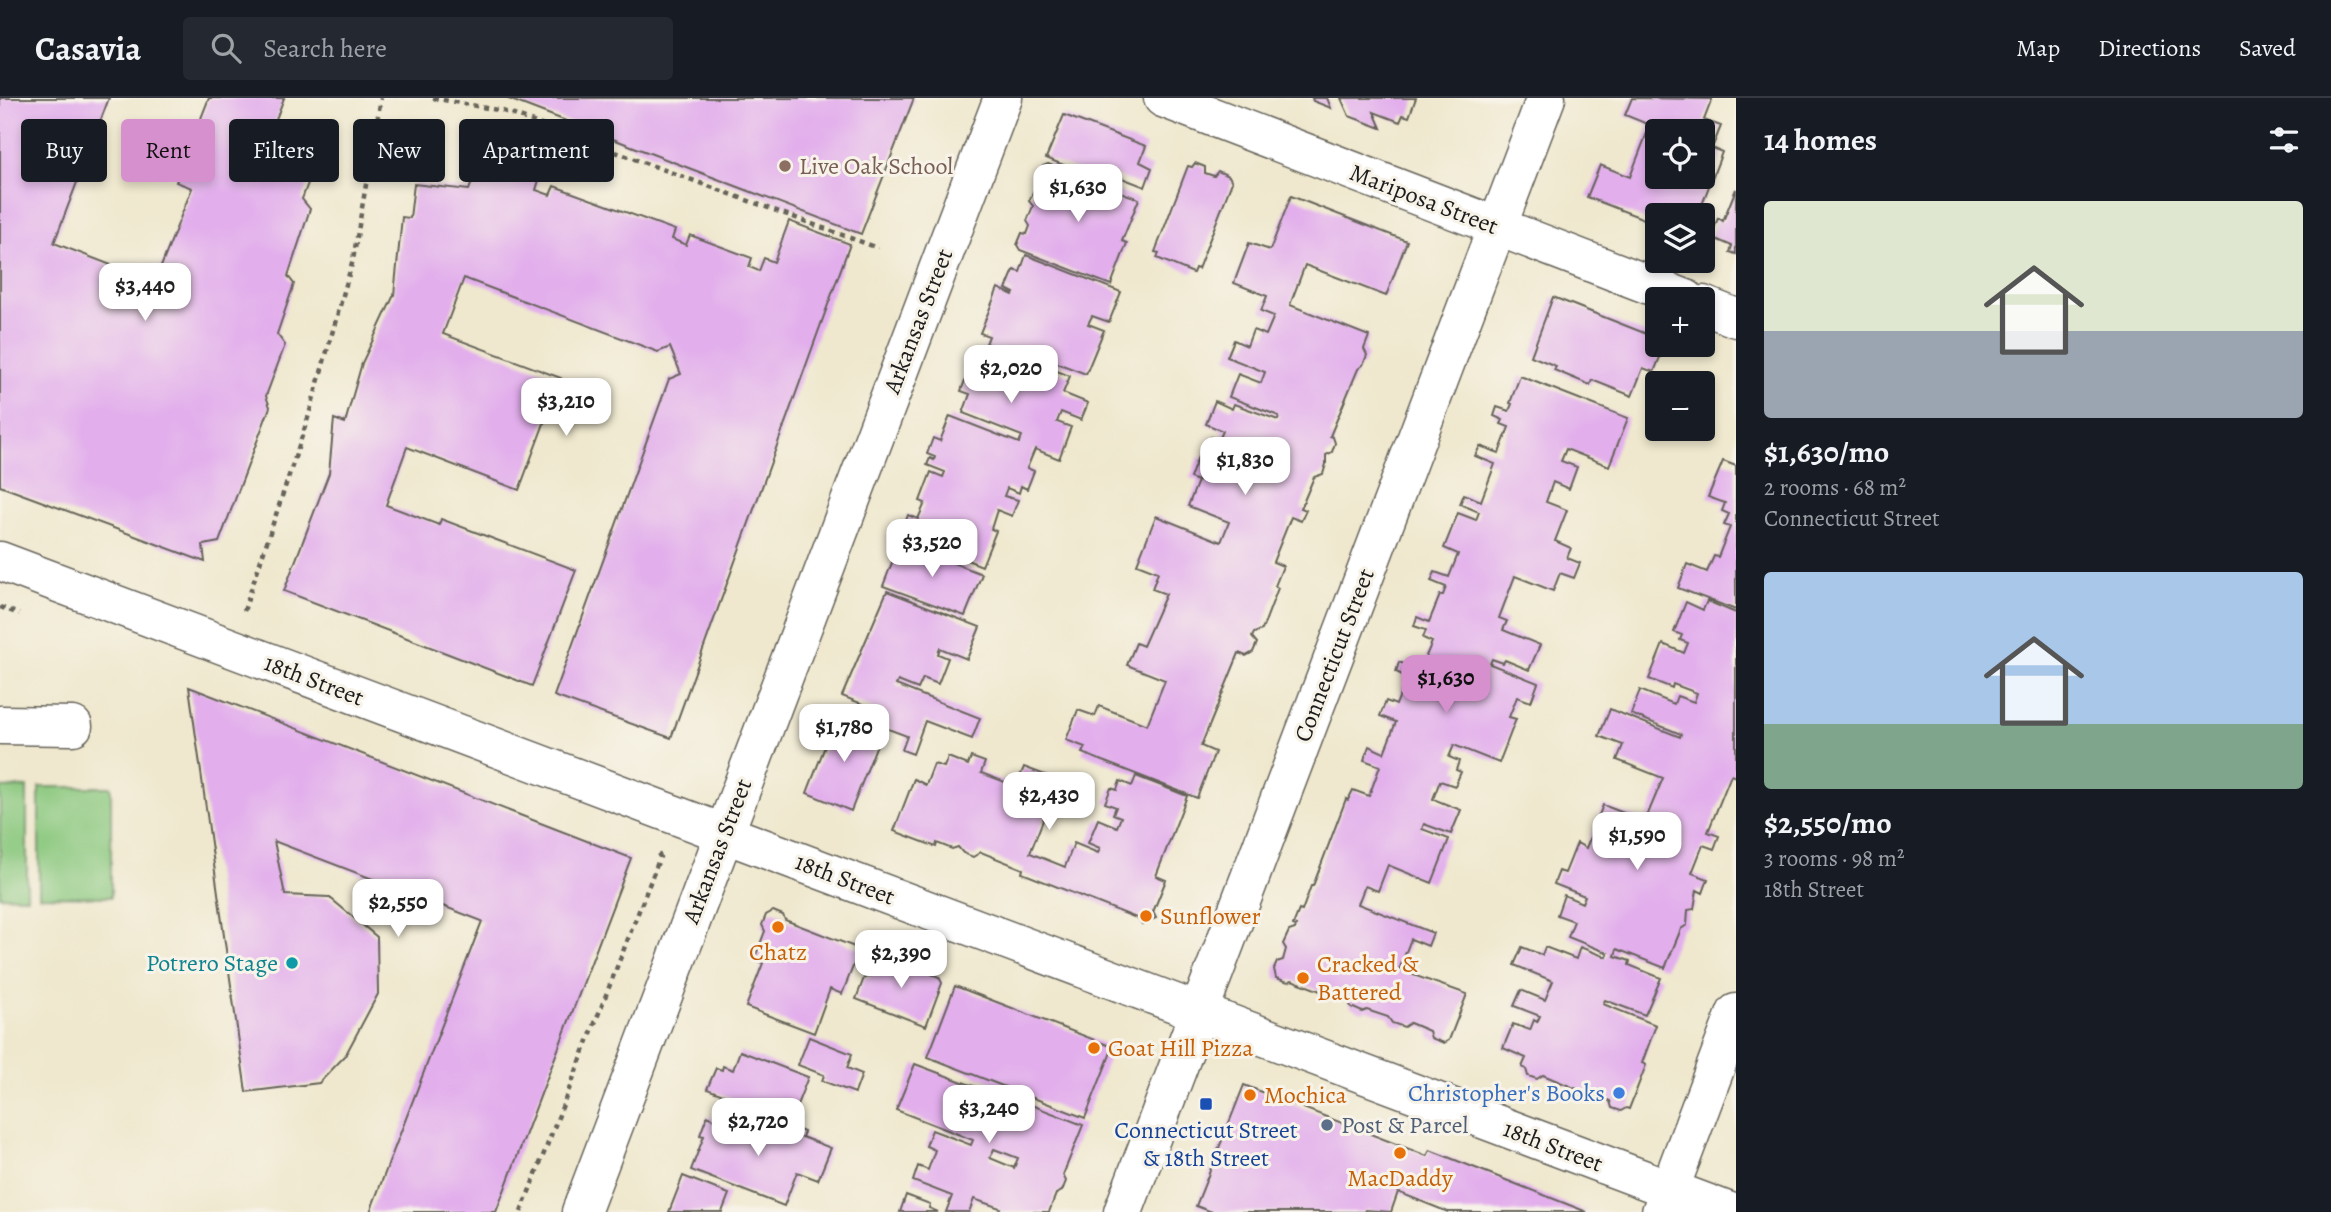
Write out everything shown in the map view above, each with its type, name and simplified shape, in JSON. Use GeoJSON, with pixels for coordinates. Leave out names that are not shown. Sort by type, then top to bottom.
{"type":"FeatureCollection","features":[{"type":"Feature","properties":{"kind":"street","name":"Arkansas Street"},"geometry":{"type":"LineString","coordinates":[[581,1212],[1003,98]]}},
{"type":"Feature","properties":{"kind":"street","name":"Mariposa Street"},"geometry":{"type":"LineString","coordinates":[[1163,98],[1654,287]]}},
{"type":"Feature","properties":{"kind":"street","name":"Connecticut Street"},"geometry":{"type":"LineString","coordinates":[[1123,1212],[1546,98]]}},
{"type":"Feature","properties":{"kind":"street"},"geometry":{"type":"LineString","coordinates":[[1715,310],[1736,318]]}},
{"type":"Feature","properties":{"kind":"street","name":"18th Street"},"geometry":{"type":"LineString","coordinates":[[0,561],[1199,1013],[1665,1201],[1730,1212]]}},
{"type":"Feature","properties":{"kind":"street"},"geometry":{"type":"LineString","coordinates":[[0,703],[18,725],[73,726]]}},
{"type":"Feature","properties":{"kind":"street"},"geometry":{"type":"LineString","coordinates":[[1665,1201],[1736,1013]]}},
{"type":"Feature","properties":{"kind":"path"},"geometry":{"type":"LineString","coordinates":[[243,615],[308,418],[353,260],[381,98]]}},
{"type":"Feature","properties":{"kind":"path"},"geometry":{"type":"LineString","coordinates":[[433,98],[503,111],[878,248]]}},
{"type":"Feature","properties":{"kind":"path"},"geometry":{"type":"LineString","coordinates":[[521,1212],[660,857],[654,847]]}},
{"type":"Feature","properties":{"kind":"green space"},"geometry":{"type":"Polygon","coordinates":[[[27,787],[27,897],[0,896],[0,788],[27,787]]]}},
{"type":"Feature","properties":{"kind":"green space"},"geometry":{"type":"Polygon","coordinates":[[[39,787],[111,787],[111,897],[39,896],[39,787]]]}},
{"type":"Feature","properties":{"kind":"building"},"geometry":{"type":"Polygon","coordinates":[[[0,98],[109,98],[101,119],[21,119],[21,182],[77,182],[54,243],[155,282],[192,188],[176,182],[215,182],[215,119],[201,119],[209,98],[284,98],[276,119],[229,119],[229,182],[308,182],[302,199],[310,209],[288,276],[294,284],[277,334],[285,345],[266,396],[270,407],[219,542],[203,545],[205,562],[0,486],[0,98]]]}},
{"type":"Feature","properties":{"kind":"building","name":"Live Oak School"},"geometry":{"type":"Polygon","coordinates":[[[506,98],[914,98],[861,234],[614,139],[614,119],[561,119],[506,98]]]}},
{"type":"Feature","properties":{"kind":"building"},"geometry":{"type":"Polygon","coordinates":[[[1312,98],[1327,98],[1331,108],[1313,101],[1312,98]]]}},
{"type":"Feature","properties":{"kind":"building"},"geometry":{"type":"Polygon","coordinates":[[[1341,98],[1416,98],[1409,117],[1403,115],[1400,122],[1374,112],[1381,128],[1349,116],[1341,98]]]}},
{"type":"Feature","properties":{"kind":"building"},"geometry":{"type":"Polygon","coordinates":[[[1632,98],[1712,99],[1704,119],[1645,119],[1645,123],[1625,115],[1632,98]]]}},
{"type":"Feature","properties":{"kind":"building"},"geometry":{"type":"Polygon","coordinates":[[[1064,115],[1146,146],[1140,162],[1152,168],[1145,187],[1104,171],[1100,180],[1046,158],[1064,115]]]}},
{"type":"Feature","properties":{"kind":"building"},"geometry":{"type":"Polygon","coordinates":[[[1715,124],[1721,126],[1715,141],[1715,124]]]}},
{"type":"Feature","properties":{"kind":"building"},"geometry":{"type":"Polygon","coordinates":[[[1645,138],[1645,189],[1708,189],[1703,203],[1645,203],[1645,219],[1587,197],[1600,165],[1630,177],[1645,138]]]}},
{"type":"Feature","properties":{"kind":"building"},"geometry":{"type":"Polygon","coordinates":[[[1715,149],[1722,152],[1715,170],[1715,149]]]}},
{"type":"Feature","properties":{"kind":"building"},"geometry":{"type":"Polygon","coordinates":[[[1195,163],[1205,167],[1205,173],[1214,176],[1218,171],[1229,176],[1232,182],[1198,269],[1195,268],[1193,273],[1157,258],[1159,253],[1155,252],[1188,166],[1192,167],[1195,163]]]}},
{"type":"Feature","properties":{"kind":"building"},"geometry":{"type":"Polygon","coordinates":[[[1048,164],[1139,199],[1122,241],[1127,243],[1111,285],[1020,250],[1017,245],[1022,233],[1027,234],[1030,226],[1027,221],[1033,206],[1029,201],[1042,182],[1038,177],[1043,166],[1048,164]]]}},
{"type":"Feature","properties":{"kind":"building"},"geometry":{"type":"Polygon","coordinates":[[[472,182],[538,182],[536,190],[550,195],[554,186],[675,230],[672,239],[686,245],[690,235],[752,258],[749,267],[759,271],[764,258],[774,262],[789,221],[850,244],[671,738],[554,696],[669,379],[681,374],[670,347],[658,352],[464,278],[443,334],[561,378],[519,490],[407,447],[386,505],[439,525],[441,519],[576,570],[532,686],[284,591],[329,473],[334,419],[345,423],[362,363],[394,295],[402,217],[410,218],[414,184],[469,190],[472,182]]]}},
{"type":"Feature","properties":{"kind":"building"},"geometry":{"type":"Polygon","coordinates":[[[1736,189],[1736,254],[1730,252],[1732,246],[1715,239],[1718,218],[1723,221],[1736,189]]]}},
{"type":"Feature","properties":{"kind":"building"},"geometry":{"type":"Polygon","coordinates":[[[1291,196],[1407,241],[1386,296],[1305,265],[1290,305],[1369,336],[1364,349],[1367,355],[1358,369],[1330,436],[1335,443],[1332,452],[1326,455],[1323,474],[1314,477],[1301,508],[1306,510],[1301,521],[1291,517],[1273,562],[1283,566],[1275,586],[1278,588],[1262,630],[1254,633],[1252,637],[1257,643],[1253,652],[1246,656],[1239,653],[1201,746],[1215,752],[1197,798],[1082,753],[1085,747],[1066,740],[1078,710],[1095,716],[1099,706],[1147,725],[1165,680],[1127,665],[1136,643],[1143,646],[1166,594],[1152,589],[1158,572],[1137,564],[1156,516],[1221,542],[1229,522],[1188,506],[1198,481],[1190,478],[1198,457],[1202,459],[1211,437],[1219,440],[1223,431],[1206,424],[1215,401],[1232,409],[1234,404],[1278,420],[1279,416],[1229,397],[1238,374],[1261,383],[1265,372],[1227,357],[1234,340],[1247,346],[1253,330],[1266,335],[1274,316],[1261,311],[1267,296],[1234,283],[1249,243],[1270,250],[1291,196]]]}},
{"type":"Feature","properties":{"kind":"building"},"geometry":{"type":"Polygon","coordinates":[[[1026,255],[1121,292],[1109,322],[1092,316],[1088,324],[1104,330],[1086,374],[1052,361],[1049,368],[1070,376],[1063,393],[1088,403],[1081,420],[1061,412],[1057,422],[1071,427],[1059,459],[1035,449],[1027,468],[1034,471],[1027,489],[1021,486],[1019,493],[1007,488],[1004,496],[1018,500],[1012,516],[997,510],[991,529],[996,531],[982,566],[901,534],[908,515],[918,519],[925,503],[920,501],[931,472],[943,477],[945,472],[927,465],[930,458],[934,460],[935,457],[927,454],[933,438],[940,441],[950,416],[1019,443],[1022,436],[963,413],[970,394],[961,391],[967,375],[973,377],[989,336],[980,333],[998,288],[1013,295],[1014,293],[1006,289],[1014,270],[1020,272],[1026,255]]]}},
{"type":"Feature","properties":{"kind":"building"},"geometry":{"type":"Polygon","coordinates":[[[1553,297],[1645,333],[1645,357],[1660,357],[1654,371],[1643,368],[1632,396],[1592,380],[1590,385],[1554,370],[1556,366],[1531,356],[1553,297]]]}},
{"type":"Feature","properties":{"kind":"building"},"geometry":{"type":"Polygon","coordinates":[[[1520,376],[1628,418],[1609,466],[1566,449],[1561,461],[1577,467],[1569,489],[1553,482],[1546,502],[1567,510],[1555,541],[1571,548],[1567,558],[1580,563],[1574,578],[1560,573],[1553,591],[1515,576],[1499,618],[1507,621],[1503,630],[1540,645],[1529,670],[1505,660],[1503,663],[1492,659],[1490,664],[1538,683],[1531,702],[1517,697],[1509,717],[1516,719],[1499,763],[1454,745],[1449,757],[1459,761],[1456,770],[1461,772],[1455,786],[1440,781],[1433,799],[1461,810],[1451,834],[1424,824],[1422,829],[1449,839],[1432,883],[1388,865],[1378,891],[1365,886],[1358,904],[1433,933],[1428,946],[1411,939],[1399,970],[1467,994],[1449,1040],[1444,1043],[1431,1038],[1429,1031],[1410,1023],[1404,1027],[1392,1023],[1388,1017],[1367,1010],[1362,1012],[1351,1007],[1349,1002],[1292,980],[1288,982],[1276,978],[1274,969],[1277,962],[1283,960],[1286,949],[1283,944],[1289,931],[1295,929],[1296,926],[1293,925],[1313,886],[1346,799],[1348,800],[1353,790],[1369,796],[1380,766],[1364,760],[1369,746],[1384,753],[1396,722],[1380,716],[1386,701],[1396,705],[1407,677],[1396,672],[1399,662],[1420,670],[1422,667],[1428,667],[1426,656],[1432,642],[1423,638],[1426,630],[1414,626],[1417,617],[1429,622],[1440,595],[1443,595],[1446,587],[1431,581],[1435,572],[1449,577],[1458,554],[1444,548],[1458,513],[1476,520],[1479,512],[1460,504],[1464,494],[1481,501],[1495,464],[1475,456],[1480,446],[1499,453],[1509,427],[1501,424],[1503,420],[1494,416],[1497,407],[1509,411],[1520,376]]]}},
{"type":"Feature","properties":{"kind":"building"},"geometry":{"type":"Polygon","coordinates":[[[1723,461],[1736,466],[1736,610],[1678,588],[1687,564],[1707,572],[1714,556],[1718,557],[1730,527],[1724,525],[1729,514],[1722,511],[1725,503],[1708,497],[1723,461]]]}},
{"type":"Feature","properties":{"kind":"building"},"geometry":{"type":"Polygon","coordinates":[[[900,542],[982,574],[965,616],[883,586],[900,542]]]}},
{"type":"Feature","properties":{"kind":"building"},"geometry":{"type":"Polygon","coordinates":[[[887,591],[980,627],[967,659],[940,648],[938,654],[948,658],[938,684],[923,678],[918,689],[898,681],[896,685],[980,718],[972,739],[925,721],[913,754],[902,750],[907,736],[880,726],[885,713],[842,696],[887,591]]]}},
{"type":"Feature","properties":{"kind":"building"},"geometry":{"type":"Polygon","coordinates":[[[1707,601],[1736,613],[1736,777],[1731,775],[1708,832],[1719,836],[1714,849],[1703,845],[1692,873],[1708,879],[1703,893],[1697,890],[1694,909],[1688,910],[1687,925],[1681,929],[1665,968],[1617,949],[1615,956],[1661,978],[1645,1015],[1605,1000],[1603,1004],[1656,1025],[1642,1063],[1646,1065],[1629,1109],[1621,1111],[1612,1108],[1610,1101],[1594,1095],[1588,1098],[1579,1095],[1577,1089],[1543,1075],[1537,1079],[1528,1076],[1526,1069],[1522,1067],[1526,1058],[1503,1048],[1513,1024],[1530,1030],[1534,1020],[1537,1022],[1540,1016],[1514,1006],[1521,990],[1545,1000],[1553,981],[1514,965],[1522,947],[1542,955],[1545,947],[1576,959],[1580,947],[1606,957],[1608,953],[1568,937],[1574,921],[1557,915],[1564,895],[1582,903],[1585,896],[1554,884],[1559,871],[1565,873],[1577,843],[1586,848],[1603,805],[1645,821],[1663,778],[1617,760],[1623,745],[1599,736],[1610,709],[1680,737],[1681,734],[1631,714],[1640,690],[1674,704],[1677,696],[1694,702],[1697,693],[1673,684],[1672,688],[1649,679],[1663,644],[1684,653],[1688,643],[1680,640],[1682,635],[1674,632],[1686,602],[1703,610],[1707,601]]]}},
{"type":"Feature","properties":{"kind":"building"},"geometry":{"type":"Polygon","coordinates":[[[189,687],[631,858],[496,1212],[370,1212],[482,921],[274,841],[285,895],[329,897],[377,937],[378,994],[345,1056],[319,1083],[246,1092],[189,687]]]}},
{"type":"Feature","properties":{"kind":"building"},"geometry":{"type":"Polygon","coordinates":[[[839,718],[881,734],[851,811],[807,793],[832,728],[835,729],[839,718]]]}},
{"type":"Feature","properties":{"kind":"building"},"geometry":{"type":"Polygon","coordinates":[[[948,757],[968,765],[971,757],[985,762],[981,773],[1008,783],[1006,788],[1014,791],[1024,767],[1048,776],[1038,801],[1049,805],[1030,853],[1065,867],[1074,843],[1098,853],[1100,848],[1088,843],[1098,819],[1117,827],[1121,817],[1113,814],[1116,807],[1105,803],[1111,788],[1117,790],[1120,781],[1132,786],[1136,776],[1187,796],[1156,876],[1166,880],[1153,912],[1156,918],[1142,924],[1139,919],[1022,873],[1023,869],[981,852],[973,857],[963,853],[958,847],[952,849],[937,843],[936,847],[894,831],[914,779],[926,785],[934,764],[944,767],[948,757]]]}},
{"type":"Feature","properties":{"kind":"building"},"geometry":{"type":"Polygon","coordinates":[[[773,911],[783,915],[785,920],[860,949],[842,994],[830,989],[814,1033],[746,1007],[763,963],[754,960],[765,931],[762,925],[766,915],[773,911]]]}},
{"type":"Feature","properties":{"kind":"building"},"geometry":{"type":"Polygon","coordinates":[[[887,955],[901,961],[902,968],[918,974],[920,969],[939,977],[942,983],[926,1026],[856,999],[864,978],[871,976],[877,961],[887,955]]]}},
{"type":"Feature","properties":{"kind":"building"},"geometry":{"type":"Polygon","coordinates":[[[955,986],[1113,1047],[1085,1118],[928,1057],[955,986]]]}},
{"type":"Feature","properties":{"kind":"building"},"geometry":{"type":"Polygon","coordinates":[[[809,1037],[852,1054],[847,1068],[862,1074],[855,1093],[822,1081],[824,1075],[798,1065],[809,1037]]]}},
{"type":"Feature","properties":{"kind":"building"},"geometry":{"type":"Polygon","coordinates":[[[740,1051],[808,1077],[791,1120],[707,1089],[716,1068],[722,1070],[723,1066],[733,1070],[740,1051]]]}},
{"type":"Feature","properties":{"kind":"building"},"geometry":{"type":"Polygon","coordinates":[[[915,1064],[1083,1125],[1063,1175],[1066,1181],[1062,1191],[1056,1194],[1049,1212],[998,1212],[1000,1208],[974,1199],[969,1212],[946,1212],[952,1196],[913,1181],[918,1166],[928,1170],[935,1150],[926,1146],[932,1130],[971,1145],[973,1140],[896,1110],[915,1064]],[[994,1149],[990,1158],[1014,1168],[1018,1158],[994,1149]]]}},
{"type":"Feature","properties":{"kind":"building"},"geometry":{"type":"Polygon","coordinates":[[[1244,1085],[1427,1156],[1430,1150],[1587,1212],[1448,1212],[1398,1192],[1391,1212],[1212,1212],[1196,1206],[1244,1085]]]}},
{"type":"Feature","properties":{"kind":"building"},"geometry":{"type":"Polygon","coordinates":[[[707,1116],[749,1133],[755,1118],[788,1131],[790,1126],[804,1132],[802,1137],[831,1148],[818,1180],[797,1172],[784,1206],[691,1170],[704,1136],[700,1135],[707,1116]]]}},
{"type":"Feature","properties":{"kind":"building"},"geometry":{"type":"Polygon","coordinates":[[[683,1176],[729,1194],[722,1212],[669,1212],[683,1176]]]}},
{"type":"Feature","properties":{"kind":"building"},"geometry":{"type":"Polygon","coordinates":[[[906,1195],[930,1204],[929,1208],[938,1212],[900,1212],[906,1195]]]}},
{"type":"Feature","properties":{"kind":"place","name":"Live Oak School"},"geometry":{"type":"Point","coordinates":[785,166]}},
{"type":"Feature","properties":{"kind":"place","name":"Sunflower"},"geometry":{"type":"Point","coordinates":[1146,916]}},
{"type":"Feature","properties":{"kind":"place","name":"Chatz"},"geometry":{"type":"Point","coordinates":[778,927]}},
{"type":"Feature","properties":{"kind":"place","name":"Potrero Stage"},"geometry":{"type":"Point","coordinates":[292,963]}},
{"type":"Feature","properties":{"kind":"place","name":"Cracked & Battered"},"geometry":{"type":"Point","coordinates":[1303,978]}},
{"type":"Feature","properties":{"kind":"place","name":"Goat Hill Pizza"},"geometry":{"type":"Point","coordinates":[1094,1048]}},
{"type":"Feature","properties":{"kind":"place","name":"Christopher's Books"},"geometry":{"type":"Point","coordinates":[1619,1093]}},
{"type":"Feature","properties":{"kind":"place","name":"Mochica"},"geometry":{"type":"Point","coordinates":[1250,1095]}},
{"type":"Feature","properties":{"kind":"place","name":"Connecticut Street & 18th Street"},"geometry":{"type":"Point","coordinates":[1206,1104]}},
{"type":"Feature","properties":{"kind":"place","name":"Post & Parcel"},"geometry":{"type":"Point","coordinates":[1327,1125]}},
{"type":"Feature","properties":{"kind":"place","name":"MacDaddy"},"geometry":{"type":"Point","coordinates":[1400,1153]}}]}
